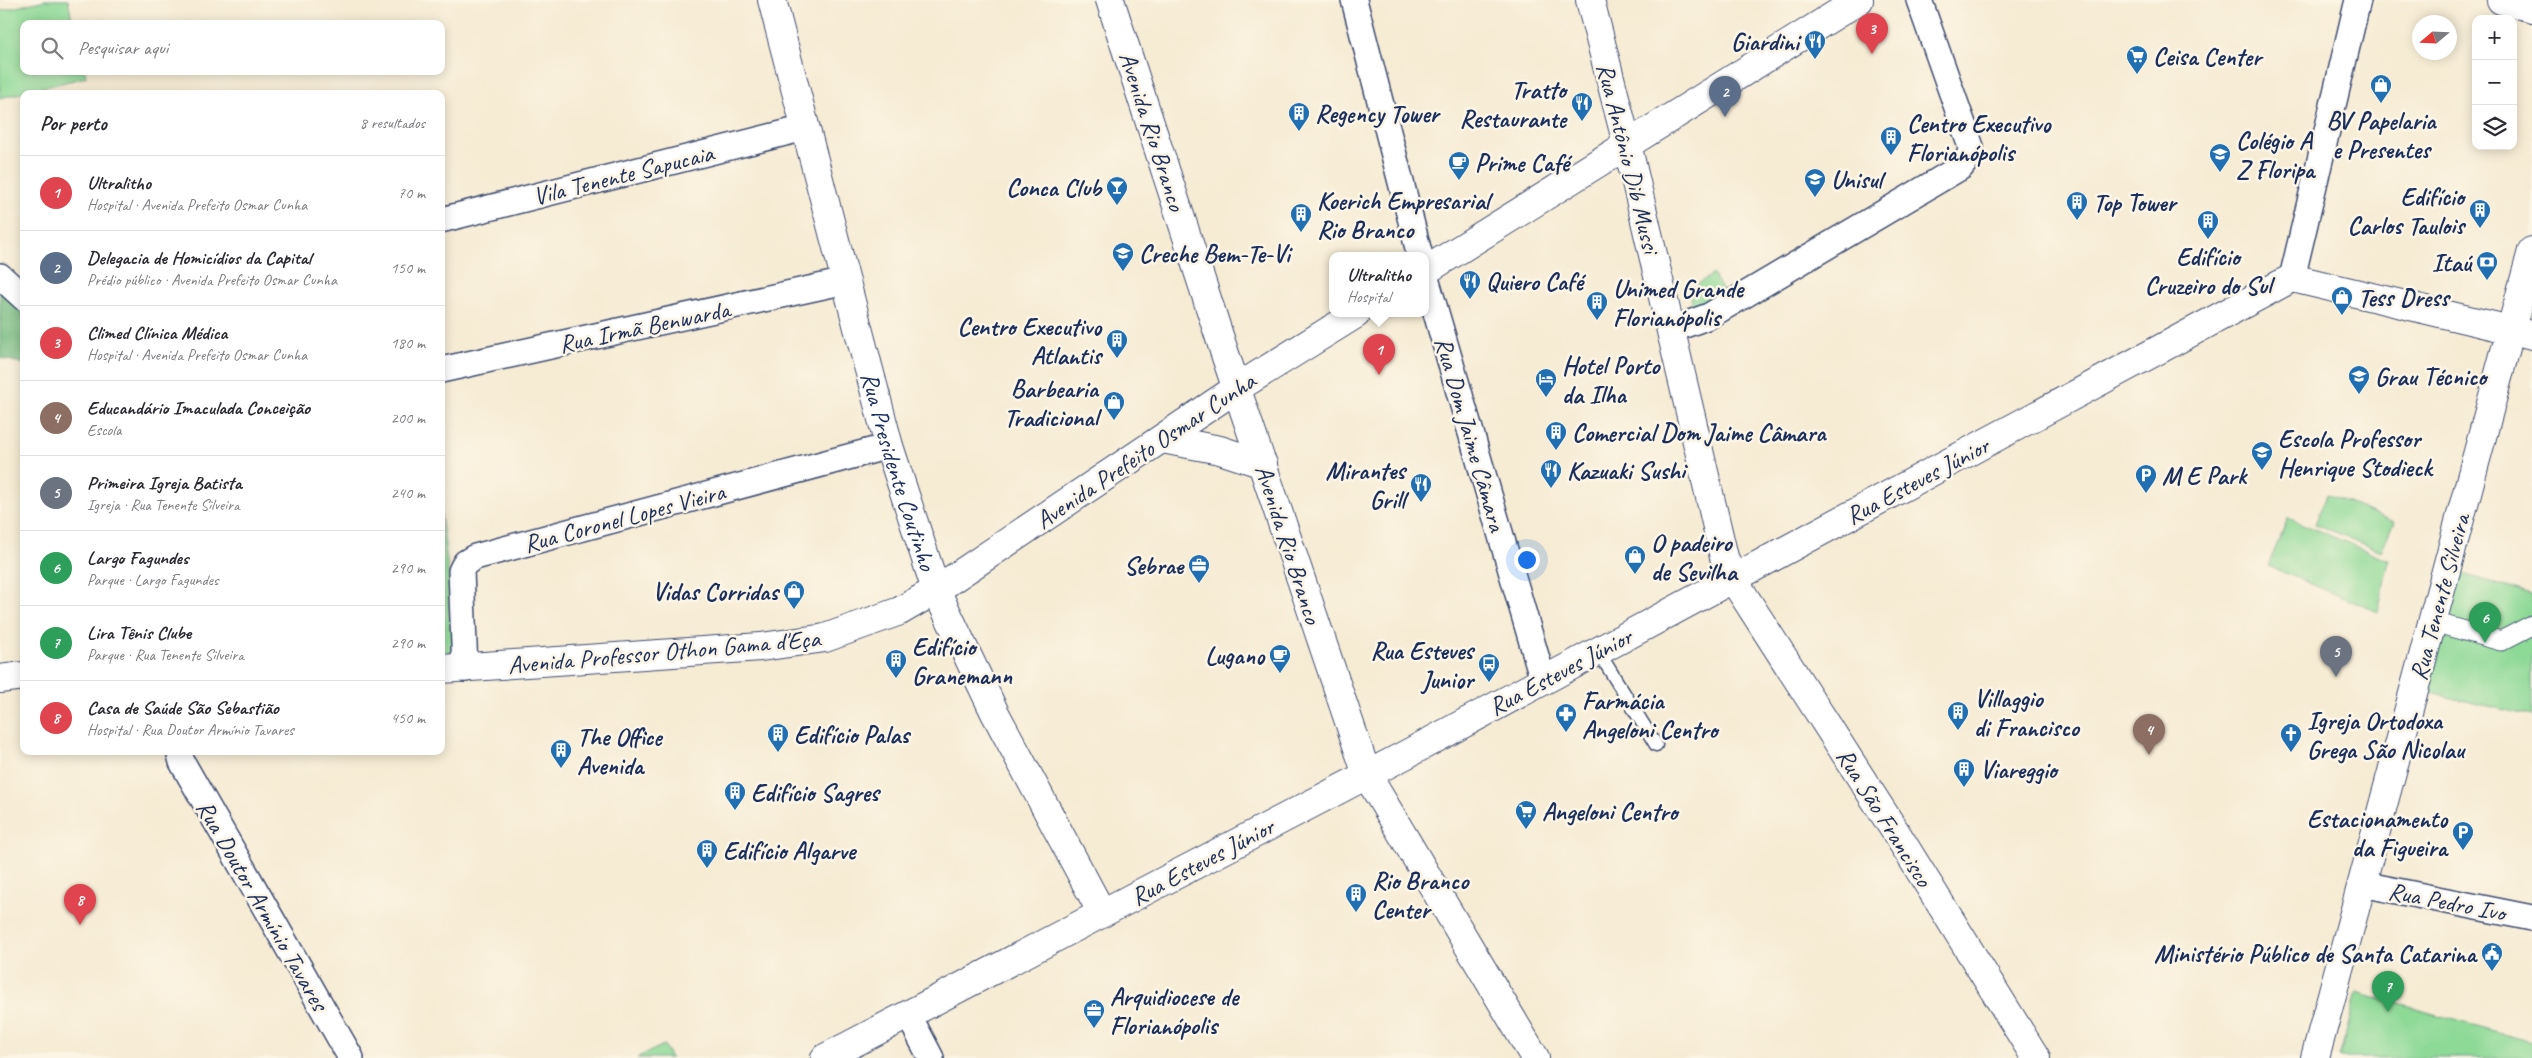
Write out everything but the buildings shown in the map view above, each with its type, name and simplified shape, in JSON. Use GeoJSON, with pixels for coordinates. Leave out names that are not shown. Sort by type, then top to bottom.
{"type":"FeatureCollection","features":[{"type":"Feature","properties":{"kind":"street","name":"Rua Presidente Coutinho"},"geometry":{"type":"LineString","coordinates":[[772,0],[889,446],[936,590],[995,713],[1102,913]]}},
{"type":"Feature","properties":{"kind":"street","name":"Avenida Rio Branco"},"geometry":{"type":"LineString","coordinates":[[1110,0],[1237,388],[1367,775],[1535,1058]]}},
{"type":"Feature","properties":{"kind":"street"},"geometry":{"type":"LineString","coordinates":[[1354,0],[1419,252]]}},
{"type":"Feature","properties":{"kind":"street","name":"Rua Antônio Dib Mussi"},"geometry":{"type":"LineString","coordinates":[[1590,0],[1627,144],[1724,557],[1732,579]]}},
{"type":"Feature","properties":{"kind":"street"},"geometry":{"type":"LineString","coordinates":[[1429,268],[1859,0]]}},
{"type":"Feature","properties":{"kind":"street"},"geometry":{"type":"LineString","coordinates":[[1671,330],[1718,311],[1961,167],[1970,155],[1971,147],[1919,0]]}},
{"type":"Feature","properties":{"kind":"street"},"geometry":{"type":"LineString","coordinates":[[2358,0],[2292,278],[2521,332]]}},
{"type":"Feature","properties":{"kind":"street"},"geometry":{"type":"LineString","coordinates":[[2501,0],[2532,8]]}},
{"type":"Feature","properties":{"kind":"street","name":"Vila Tenente Sapucaia"},"geometry":{"type":"LineString","coordinates":[[445,219],[805,128]]}},
{"type":"Feature","properties":{"kind":"street","name":"Rua Tenente Silveira"},"geometry":{"type":"LineString","coordinates":[[2315,1058],[2433,622],[2521,332],[2532,251]]}},
{"type":"Feature","properties":{"kind":"street"},"geometry":{"type":"LineString","coordinates":[[0,276],[20,294]]}},
{"type":"Feature","properties":{"kind":"street","name":"Rua Esteves Júnior"},"geometry":{"type":"LineString","coordinates":[[825,1058],[1367,775],[2292,278]]}},
{"type":"Feature","properties":{"kind":"street","name":"Rua Irmã Benwarda"},"geometry":{"type":"LineString","coordinates":[[445,369],[846,281]]}},
{"type":"Feature","properties":{"kind":"street","name":"Rua Dom Jaime Câmara"},"geometry":{"type":"LineString","coordinates":[[1429,289],[1543,680]]}},
{"type":"Feature","properties":{"kind":"street","name":"Avenida Prefeito Osmar Cunha"},"geometry":{"type":"LineString","coordinates":[[936,590],[1237,388],[1351,317]]}},
{"type":"Feature","properties":{"kind":"street"},"geometry":{"type":"LineString","coordinates":[[1162,438],[1220,450],[1263,464]]}},
{"type":"Feature","properties":{"kind":"street","name":"Rua Coronel Lopes Vieira"},"geometry":{"type":"LineString","coordinates":[[453,669],[460,571],[465,563],[475,557],[889,446]]}},
{"type":"Feature","properties":{"kind":"street","name":"Rua São Francisco"},"geometry":{"type":"LineString","coordinates":[[1732,579],[1897,834],[2036,1058]]}},
{"type":"Feature","properties":{"kind":"street","name":"Avenida Professor Othon Gama d'Eça"},"geometry":{"type":"LineString","coordinates":[[453,669],[761,647],[825,638],[900,611],[936,590]]}},
{"type":"Feature","properties":{"kind":"street"},"geometry":{"type":"LineString","coordinates":[[2433,622],[2501,641],[2532,625]]}},
{"type":"Feature","properties":{"kind":"street"},"geometry":{"type":"LineString","coordinates":[[0,679],[20,676]]}},
{"type":"Feature","properties":{"kind":"street","name":"Rua Doutor Armínio Tavares"},"geometry":{"type":"LineString","coordinates":[[181,755],[187,771],[351,1058]]}},
{"type":"Feature","properties":{"kind":"street","name":"Rua Pedro Ivo"},"geometry":{"type":"LineString","coordinates":[[2362,884],[2532,918]]}},
{"type":"Feature","properties":{"kind":"street"},"geometry":{"type":"LineString","coordinates":[[908,1014],[931,1058]]}},
{"type":"Feature","properties":{"kind":"lane"},"geometry":{"type":"LineString","coordinates":[[1598,651],[1656,745]]}},
{"type":"Feature","properties":{"kind":"green space"},"geometry":{"type":"Polygon","coordinates":[[[45,0],[68,0],[72,20],[20,20],[20,75],[86,75],[86,77],[33,90],[20,90],[20,93],[0,98],[0,11],[45,0]]]}},
{"type":"Feature","properties":{"kind":"green space"},"geometry":{"type":"Polygon","coordinates":[[[1713,274],[1726,296],[1695,313],[1689,290],[1713,274]]]}},
{"type":"Feature","properties":{"kind":"green space"},"geometry":{"type":"Polygon","coordinates":[[[0,291],[20,308],[20,363],[0,358],[0,291]]]}},
{"type":"Feature","properties":{"kind":"green space"},"geometry":{"type":"Polygon","coordinates":[[[2327,494],[2394,522],[2381,551],[2315,524],[2327,494]]]}},
{"type":"Feature","properties":{"kind":"green space"},"geometry":{"type":"Polygon","coordinates":[[[2288,518],[2389,560],[2378,612],[2268,566],[2288,518]]]}},
{"type":"Feature","properties":{"kind":"green space"},"geometry":{"type":"Polygon","coordinates":[[[445,546],[458,648],[449,662],[445,662],[445,546]]]}},
{"type":"Feature","properties":{"kind":"green space"},"geometry":{"type":"Polygon","coordinates":[[[2457,572],[2532,595],[2532,716],[2425,692],[2457,572]]]}},
{"type":"Feature","properties":{"kind":"green space"},"geometry":{"type":"Polygon","coordinates":[[[2357,992],[2532,1042],[2532,1058],[2339,1058],[2357,992]]]}},
{"type":"Feature","properties":{"kind":"green space"},"geometry":{"type":"Polygon","coordinates":[[[664,1045],[671,1058],[637,1058],[638,1057],[664,1045]]]}},
{"type":"Feature","properties":{"kind":"place","name":"Climed Clínica Médica"},"geometry":{"type":"Point","coordinates":[1872,54]}},
{"type":"Feature","properties":{"kind":"place","name":"Giardini"},"geometry":{"type":"Point","coordinates":[1815,60]}},
{"type":"Feature","properties":{"kind":"place","name":"Ceisa Center"},"geometry":{"type":"Point","coordinates":[2137,75]}},
{"type":"Feature","properties":{"kind":"place","name":"BV Papelaria e Presentes"},"geometry":{"type":"Point","coordinates":[2381,104]}},
{"type":"Feature","properties":{"kind":"place","name":"Delegacia de Homicídios da Capital"},"geometry":{"type":"Point","coordinates":[1725,117]}},
{"type":"Feature","properties":{"kind":"place","name":"Tratto Restaurante"},"geometry":{"type":"Point","coordinates":[1582,122]}},
{"type":"Feature","properties":{"kind":"place","name":"Regency Tower"},"geometry":{"type":"Point","coordinates":[1299,132]}},
{"type":"Feature","properties":{"kind":"place","name":"Centro Executivo Florianópolis"},"geometry":{"type":"Point","coordinates":[1891,156]}},
{"type":"Feature","properties":{"kind":"place","name":"Colégio A Z Floripa"},"geometry":{"type":"Point","coordinates":[2220,173]}},
{"type":"Feature","properties":{"kind":"place","name":"Prime Café"},"geometry":{"type":"Point","coordinates":[1459,181]}},
{"type":"Feature","properties":{"kind":"place","name":"Unisul"},"geometry":{"type":"Point","coordinates":[1815,198]}},
{"type":"Feature","properties":{"kind":"place","name":"Conca Club"},"geometry":{"type":"Point","coordinates":[1117,206]}},
{"type":"Feature","properties":{"kind":"place","name":"Top Tower"},"geometry":{"type":"Point","coordinates":[2077,221]}},
{"type":"Feature","properties":{"kind":"place","name":"Edifício Carlos Taulois"},"geometry":{"type":"Point","coordinates":[2480,229]}},
{"type":"Feature","properties":{"kind":"place","name":"Koerich Empresarial Rio Branco"},"geometry":{"type":"Point","coordinates":[1301,233]}},
{"type":"Feature","properties":{"kind":"place","name":"Edifício Cruzeiro do Sul"},"geometry":{"type":"Point","coordinates":[2208,240]}},
{"type":"Feature","properties":{"kind":"place","name":"Creche Bem-Te-Vi"},"geometry":{"type":"Point","coordinates":[1123,272]}},
{"type":"Feature","properties":{"kind":"place","name":"Itaú"},"geometry":{"type":"Point","coordinates":[2487,281]}},
{"type":"Feature","properties":{"kind":"place","name":"Quiero Café"},"geometry":{"type":"Point","coordinates":[1470,300]}},
{"type":"Feature","properties":{"kind":"place","name":"Tess Dress"},"geometry":{"type":"Point","coordinates":[2342,316]}},
{"type":"Feature","properties":{"kind":"place","name":"Unimed Grande Florianópolis"},"geometry":{"type":"Point","coordinates":[1597,321]}},
{"type":"Feature","properties":{"kind":"place","name":"Centro Executivo Atlantis"},"geometry":{"type":"Point","coordinates":[1117,359]}},
{"type":"Feature","properties":{"kind":"place","name":"Ultralitho"},"geometry":{"type":"Point","coordinates":[1379,375]}},
{"type":"Feature","properties":{"kind":"place","name":"Grau Técnico"},"geometry":{"type":"Point","coordinates":[2359,395]}},
{"type":"Feature","properties":{"kind":"place","name":"Hotel Porto da Ilha"},"geometry":{"type":"Point","coordinates":[1546,398]}},
{"type":"Feature","properties":{"kind":"place","name":"Barbearia Tradicional"},"geometry":{"type":"Point","coordinates":[1114,421]}},
{"type":"Feature","properties":{"kind":"place","name":"Comercial Dom Jaime Câmara"},"geometry":{"type":"Point","coordinates":[1556,451]}},
{"type":"Feature","properties":{"kind":"place","name":"Escola Professor Henrique Stodieck"},"geometry":{"type":"Point","coordinates":[2262,471]}},
{"type":"Feature","properties":{"kind":"place","name":"Kazuaki Sushi"},"geometry":{"type":"Point","coordinates":[1551,489]}},
{"type":"Feature","properties":{"kind":"place","name":"M E Park"},"geometry":{"type":"Point","coordinates":[2146,494]}},
{"type":"Feature","properties":{"kind":"place","name":"Mirantes Grill"},"geometry":{"type":"Point","coordinates":[1421,503]}},
{"type":"Feature","properties":{"kind":"place","name":"O padeiro de Sevilha"},"geometry":{"type":"Point","coordinates":[1635,575]}},
{"type":"Feature","properties":{"kind":"place","name":"Sebrae"},"geometry":{"type":"Point","coordinates":[1199,584]}},
{"type":"Feature","properties":{"kind":"place","name":"Vidas Corridas"},"geometry":{"type":"Point","coordinates":[794,610]}},
{"type":"Feature","properties":{"kind":"place","name":"Largo Fagundes"},"geometry":{"type":"Point","coordinates":[2485,643]}},
{"type":"Feature","properties":{"kind":"place","name":"Lugano"},"geometry":{"type":"Point","coordinates":[1280,674]}},
{"type":"Feature","properties":{"kind":"place","name":"Primeira Igreja Batista"},"geometry":{"type":"Point","coordinates":[2336,677]}},
{"type":"Feature","properties":{"kind":"place","name":"Edifício Granemann"},"geometry":{"type":"Point","coordinates":[896,679]}},
{"type":"Feature","properties":{"kind":"place","name":"Rua Esteves Junior"},"geometry":{"type":"Point","coordinates":[1489,683]}},
{"type":"Feature","properties":{"kind":"place","name":"Villaggio di Francisco"},"geometry":{"type":"Point","coordinates":[1958,731]}},
{"type":"Feature","properties":{"kind":"place","name":"Farmácia Angeloni Centro"},"geometry":{"type":"Point","coordinates":[1566,733]}},
{"type":"Feature","properties":{"kind":"place","name":"Edifício Palas"},"geometry":{"type":"Point","coordinates":[778,753]}},
{"type":"Feature","properties":{"kind":"place","name":"Igreja Ortodoxa Grega São Nicolau"},"geometry":{"type":"Point","coordinates":[2291,753]}},
{"type":"Feature","properties":{"kind":"place","name":"Educandário Imaculada Conceição"},"geometry":{"type":"Point","coordinates":[2149,755]}},
{"type":"Feature","properties":{"kind":"place","name":"The Office Avenida"},"geometry":{"type":"Point","coordinates":[561,769]}},
{"type":"Feature","properties":{"kind":"place","name":"Viareggio"},"geometry":{"type":"Point","coordinates":[1964,788]}},
{"type":"Feature","properties":{"kind":"place","name":"Edifício Sagres"},"geometry":{"type":"Point","coordinates":[735,811]}},
{"type":"Feature","properties":{"kind":"place","name":"Angeloni Centro"},"geometry":{"type":"Point","coordinates":[1526,830]}},
{"type":"Feature","properties":{"kind":"place","name":"Estacionamento da Figueira"},"geometry":{"type":"Point","coordinates":[2463,851]}},
{"type":"Feature","properties":{"kind":"place","name":"Edifício Algarve"},"geometry":{"type":"Point","coordinates":[707,869]}},
{"type":"Feature","properties":{"kind":"place","name":"Rio Branco Center"},"geometry":{"type":"Point","coordinates":[1356,913]}},
{"type":"Feature","properties":{"kind":"place","name":"Casa de Saúde São Sebastião"},"geometry":{"type":"Point","coordinates":[80,925]}},
{"type":"Feature","properties":{"kind":"place","name":"Ministério Público de Santa Catarina"},"geometry":{"type":"Point","coordinates":[2492,972]}},
{"type":"Feature","properties":{"kind":"place","name":"Lira Tênis Clube"},"geometry":{"type":"Point","coordinates":[2388,1012]}},
{"type":"Feature","properties":{"kind":"place","name":"Arquidiocese de Florianópolis"},"geometry":{"type":"Point","coordinates":[1094,1029]}}]}
